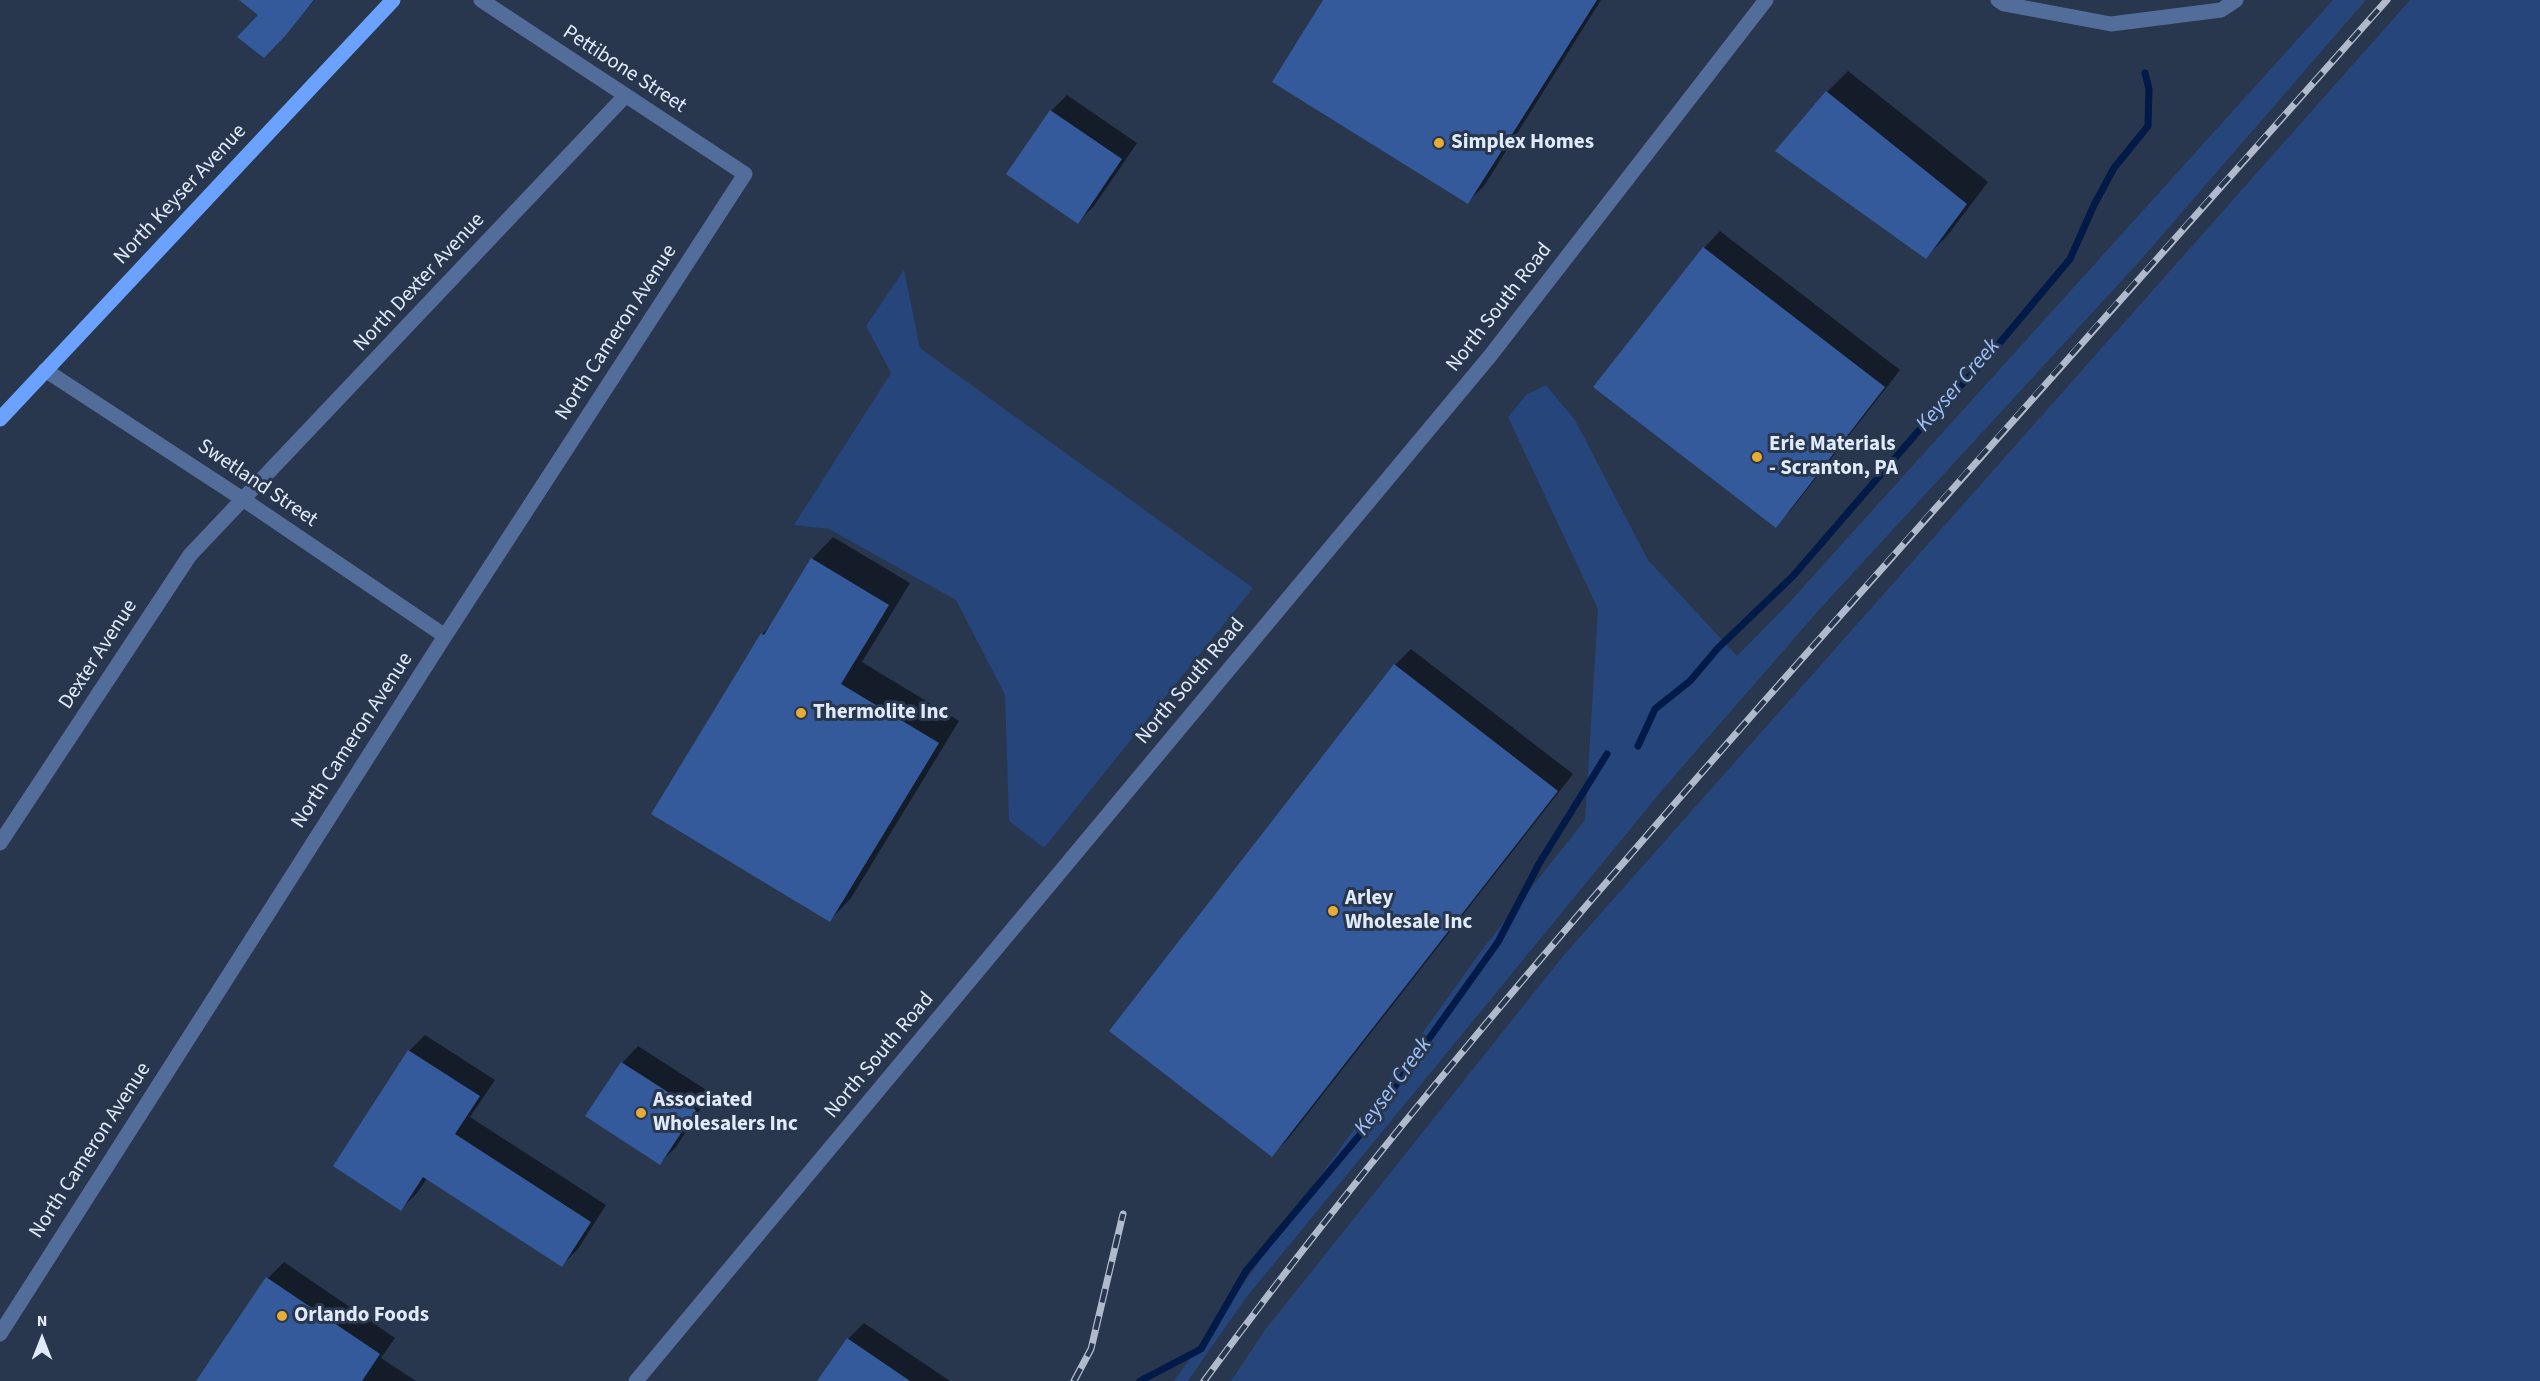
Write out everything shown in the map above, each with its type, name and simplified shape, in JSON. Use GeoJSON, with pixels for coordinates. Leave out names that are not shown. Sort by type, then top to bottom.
{"type":"FeatureCollection","features":[{"type":"Feature","properties":{"kind":"main road","name":"North Keyser Avenue"},"geometry":{"type":"LineString","coordinates":[[0,418],[393,0]]}},
{"type":"Feature","properties":{"kind":"street","name":"Pettibone Street"},"geometry":{"type":"LineString","coordinates":[[481,0],[745,174]]}},
{"type":"Feature","properties":{"kind":"street","name":"North South Road"},"geometry":{"type":"LineString","coordinates":[[636,1381],[1490,356],[1766,0]]}},
{"type":"Feature","properties":{"kind":"street"},"geometry":{"type":"LineString","coordinates":[[1998,0],[2004,4],[2111,24],[2221,10],[2236,0]]}},
{"type":"Feature","properties":{"kind":"street","name":"North Dexter Avenue"},"geometry":{"type":"LineString","coordinates":[[244,500],[625,96]]}},
{"type":"Feature","properties":{"kind":"street","name":"North Cameron Avenue"},"geometry":{"type":"LineString","coordinates":[[0,1334],[445,636],[745,174]]}},
{"type":"Feature","properties":{"kind":"street","name":"Swetland Street"},"geometry":{"type":"LineString","coordinates":[[45,370],[244,500],[445,636]]}},
{"type":"Feature","properties":{"kind":"street","name":"Dexter Avenue"},"geometry":{"type":"LineString","coordinates":[[0,843],[190,555],[244,500]]}},
{"type":"Feature","properties":{"kind":"shaded area"},"geometry":{"type":"Polygon","coordinates":[[[2333,0],[2366,0],[2138,263],[1818,611],[1664,788],[1245,1299],[1188,1381],[1174,1381],[1481,951],[1585,820],[1598,609],[1508,417],[1526,395],[1546,385],[1575,420],[1648,560],[1737,656],[1786,606],[2333,0]]]}},
{"type":"Feature","properties":{"kind":"shaded area"},"geometry":{"type":"Polygon","coordinates":[[[2410,0],[2540,0],[2540,1381],[1231,1381],[1265,1330],[1563,956],[2410,0]]]}},
{"type":"Feature","properties":{"kind":"shaded area"},"geometry":{"type":"Polygon","coordinates":[[[904,270],[920,348],[1253,588],[1044,848],[1009,821],[1005,695],[956,600],[829,529],[794,525],[891,373],[866,326],[904,270]]]}},
{"type":"Feature","properties":{"kind":"building"},"geometry":{"type":"Polygon","coordinates":[[[239,0],[314,0],[264,58],[237,37],[258,15],[239,0]]]}},
{"type":"Feature","properties":{"kind":"building","name":"Simplex Homes"},"geometry":{"type":"Polygon","coordinates":[[[1323,0],[1597,0],[1468,204],[1272,82],[1323,0]]]}},
{"type":"Feature","properties":{"kind":"building"},"geometry":{"type":"Polygon","coordinates":[[[1826,91],[1967,204],[1926,259],[1775,151],[1826,91]]]}},
{"type":"Feature","properties":{"kind":"building"},"geometry":{"type":"Polygon","coordinates":[[[1050,110],[1122,159],[1078,224],[1006,174],[1050,110]]]}},
{"type":"Feature","properties":{"kind":"building","name":"Erie Materials - Scranton, PA"},"geometry":{"type":"Polygon","coordinates":[[[1703,247],[1885,387],[1776,528],[1593,387],[1703,247]]]}},
{"type":"Feature","properties":{"kind":"building","name":"Thermolite Inc"},"geometry":{"type":"Polygon","coordinates":[[[811,558],[889,605],[841,684],[939,743],[830,922],[651,814],[761,633],[764,635],[811,558]]]}},
{"type":"Feature","properties":{"kind":"building","name":"Arley Wholesale Inc"},"geometry":{"type":"Polygon","coordinates":[[[1394,664],[1558,791],[1272,1157],[1109,1031],[1394,664]]]}},
{"type":"Feature","properties":{"kind":"building"},"geometry":{"type":"Polygon","coordinates":[[[408,1050],[480,1096],[455,1134],[591,1222],[562,1267],[423,1177],[401,1211],[333,1166],[408,1050]]]}},
{"type":"Feature","properties":{"kind":"building","name":"Associated Wholesalers Inc"},"geometry":{"type":"Polygon","coordinates":[[[621,1062],[696,1110],[660,1165],[585,1116],[621,1062]]]}},
{"type":"Feature","properties":{"kind":"building","name":"Orlando Foods"},"geometry":{"type":"Polygon","coordinates":[[[266,1277],[380,1354],[362,1381],[196,1381],[266,1277]]]}},
{"type":"Feature","properties":{"kind":"building"},"geometry":{"type":"Polygon","coordinates":[[[847,1338],[910,1381],[817,1381],[847,1338]]]}},
{"type":"Feature","properties":{"kind":"waterway","name":"Keyser Creek"},"geometry":{"type":"LineString","coordinates":[[1638,746],[1655,709],[1690,681],[1718,648],[1793,576],[1940,406],[1982,364],[2070,259],[2094,205],[2114,168],[2148,126],[2149,89],[2145,73]]}},
{"type":"Feature","properties":{"kind":"waterway","name":"Keyser Creek"},"geometry":{"type":"LineString","coordinates":[[1140,1381],[1201,1349],[1246,1271],[1363,1131],[1498,942],[1540,862],[1607,754]]}},
{"type":"Feature","properties":{"kind":"railway"},"geometry":{"type":"LineString","coordinates":[[1204,1381],[1270,1292],[1408,1118],[1550,948],[1845,610],[2387,0]]}},
{"type":"Feature","properties":{"kind":"railway"},"geometry":{"type":"LineString","coordinates":[[1074,1381],[1091,1349],[1123,1214]]}},
{"type":"Feature","properties":{"kind":"place","name":"Simplex Homes"},"geometry":{"type":"Point","coordinates":[1439,143]}},
{"type":"Feature","properties":{"kind":"place","name":"Erie Materials - Scranton, PA"},"geometry":{"type":"Point","coordinates":[1757,457]}},
{"type":"Feature","properties":{"kind":"place","name":"Thermolite Inc"},"geometry":{"type":"Point","coordinates":[801,713]}},
{"type":"Feature","properties":{"kind":"place","name":"Arley Wholesale Inc"},"geometry":{"type":"Point","coordinates":[1333,911]}},
{"type":"Feature","properties":{"kind":"place","name":"Associated Wholesalers Inc"},"geometry":{"type":"Point","coordinates":[641,1113]}},
{"type":"Feature","properties":{"kind":"place","name":"Orlando Foods"},"geometry":{"type":"Point","coordinates":[282,1316]}}]}
